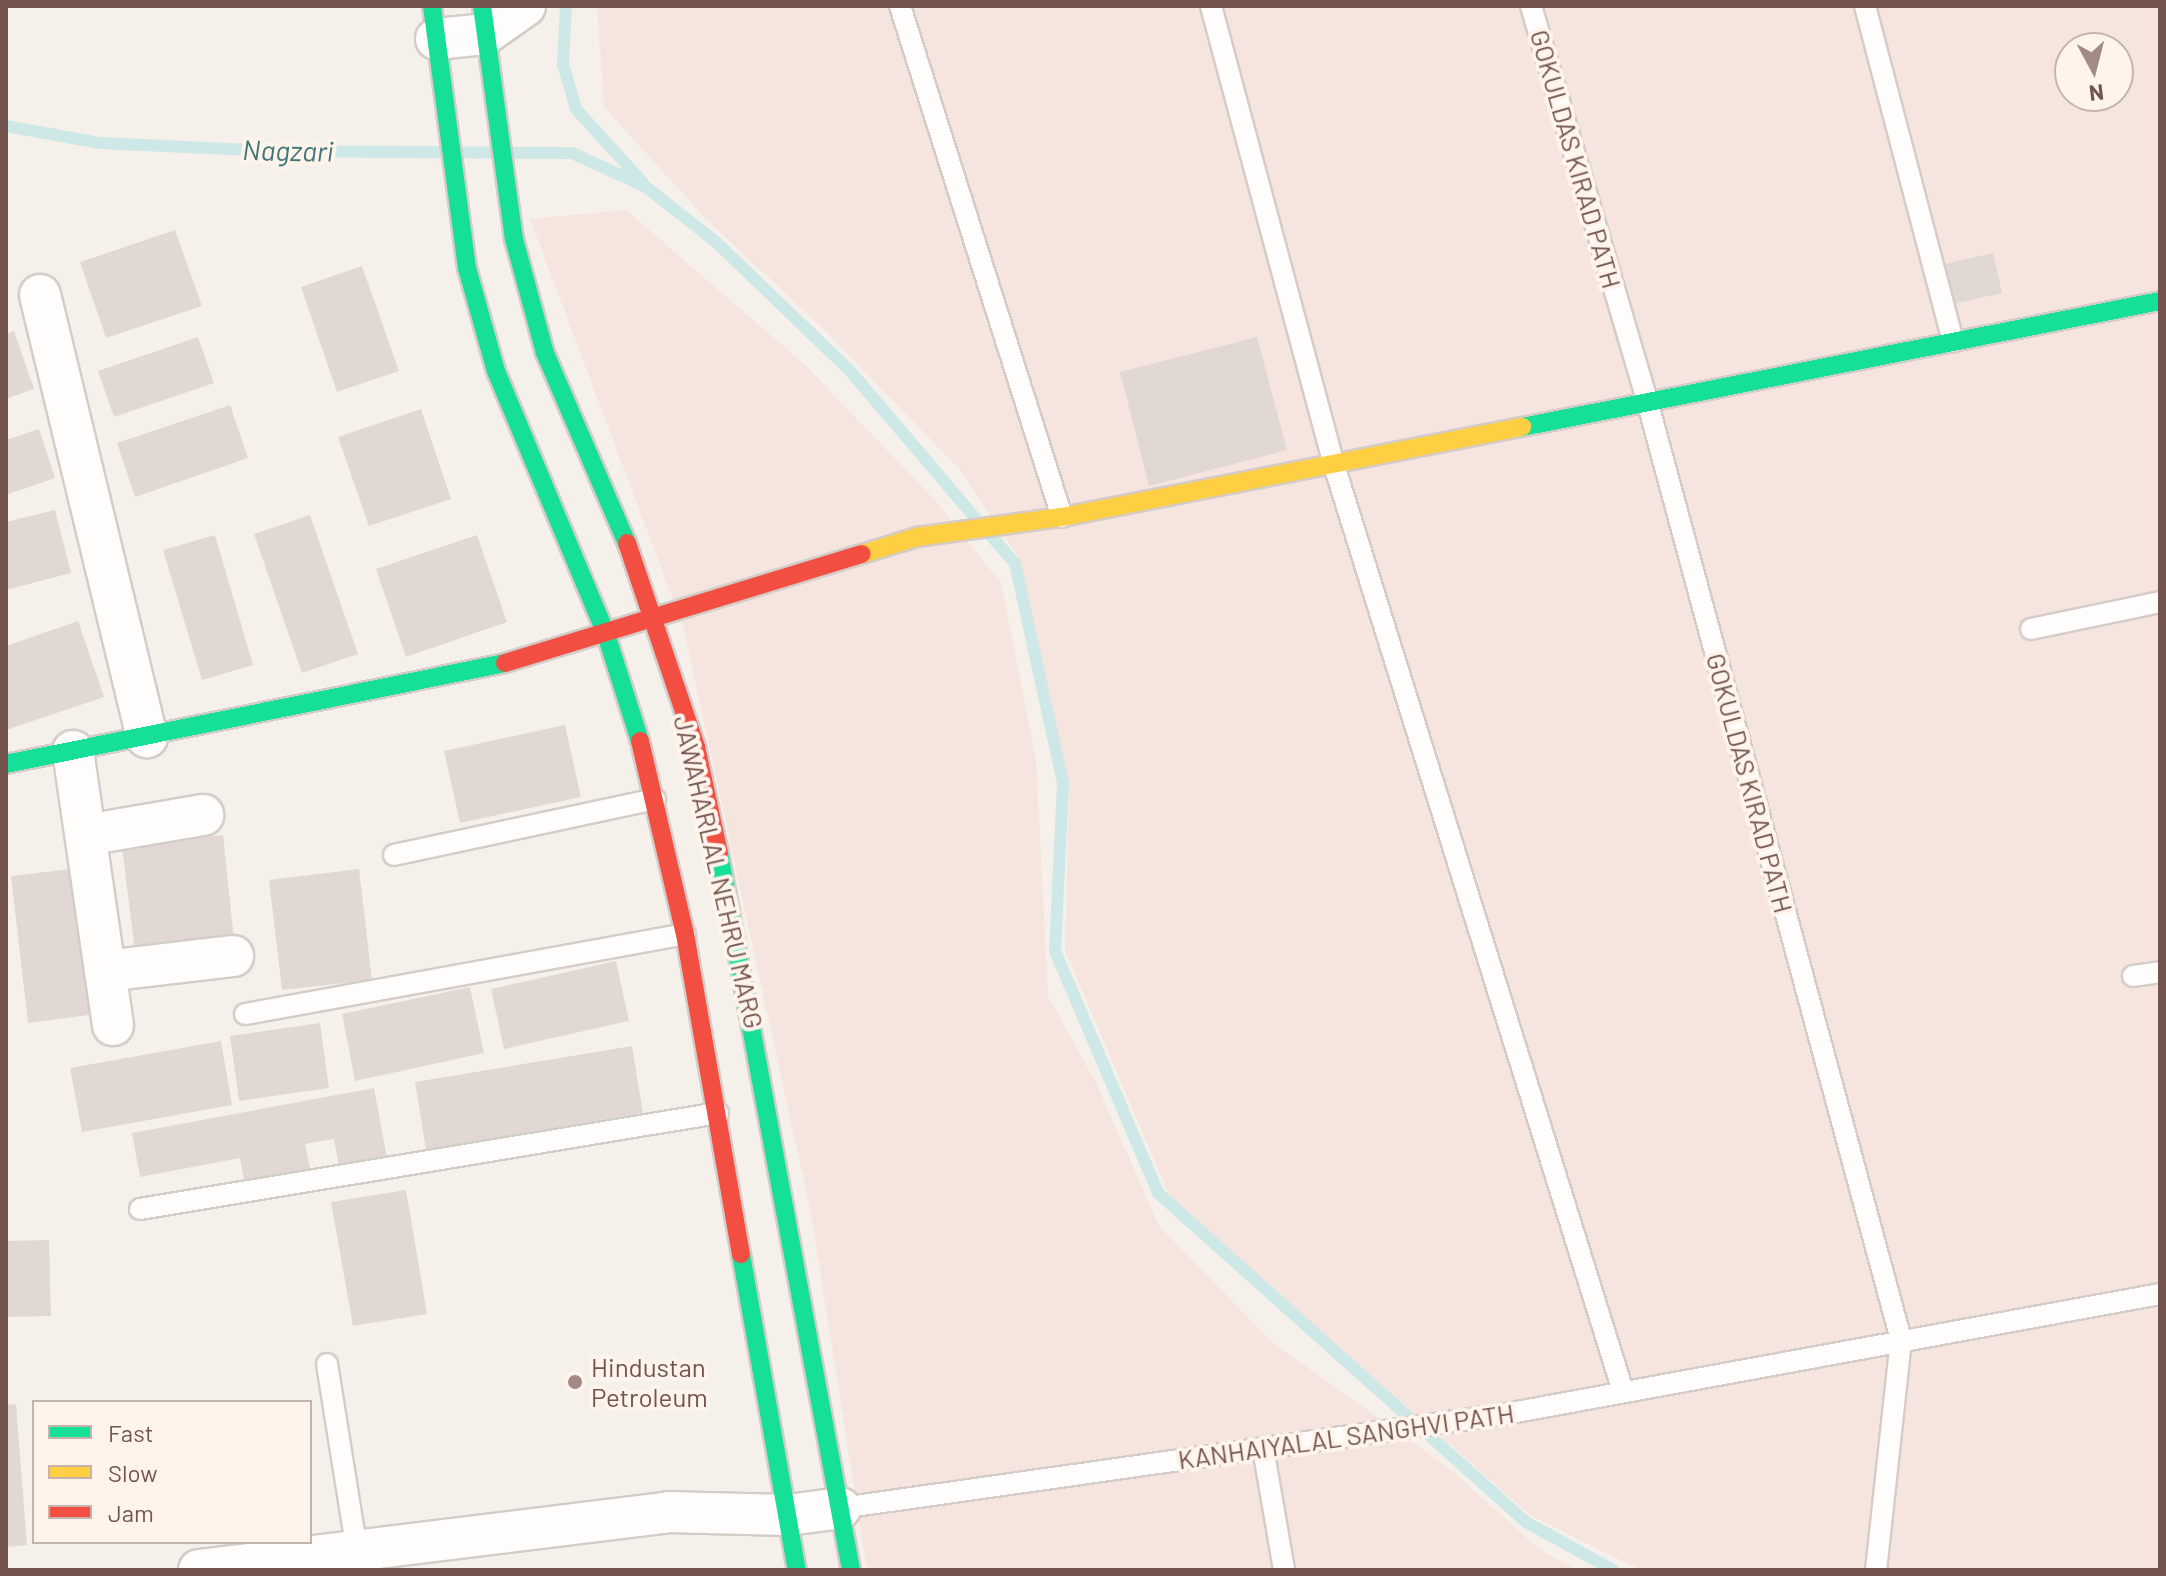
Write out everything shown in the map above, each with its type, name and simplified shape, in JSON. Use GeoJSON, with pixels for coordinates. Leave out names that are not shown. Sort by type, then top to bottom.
{"type":"FeatureCollection","features":[{"type":"Feature","properties":{"kind":"main road","name":"JAWAHARLAL NEHRU MARG"},"geometry":{"type":"LineString","coordinates":[[484,20],[514,239],[545,353],[654,620],[696,747],[735,924],[851,1570]]}},
{"type":"Feature","properties":{"kind":"main road","name":"JAWAHARLAL NEHRU MARG"},"geometry":{"type":"LineString","coordinates":[[434,22],[464,250],[496,371],[606,634],[655,799],[685,934],[718,1113],[797,1570]]}},
{"type":"Feature","properties":{"kind":"main road"},"geometry":{"type":"LineString","coordinates":[[6,764],[460,677],[917,537],[1014,521],[1062,517],[2160,301]]}},
{"type":"Feature","properties":{"kind":"street"},"geometry":{"type":"LineString","coordinates":[[434,22],[484,20],[525,6]]}},
{"type":"Feature","properties":{"kind":"street"},"geometry":{"type":"LineString","coordinates":[[40,295],[147,737]]}},
{"type":"Feature","properties":{"kind":"street"},"geometry":{"type":"LineString","coordinates":[[73,751],[113,1025]]}},
{"type":"Feature","properties":{"kind":"street"},"geometry":{"type":"LineString","coordinates":[[86,835],[203,815]]}},
{"type":"Feature","properties":{"kind":"street"},"geometry":{"type":"LineString","coordinates":[[105,971],[233,956]]}},
{"type":"Feature","properties":{"kind":"street","name":"KANHAIYALAL SANGHVI PATH"},"geometry":{"type":"LineString","coordinates":[[199,1570],[669,1512],[788,1515],[841,1508]]}},
{"type":"Feature","properties":{"kind":"lane"},"geometry":{"type":"LineString","coordinates":[[900,6],[1062,517]]}},
{"type":"Feature","properties":{"kind":"lane"},"geometry":{"type":"LineString","coordinates":[[1211,6],[1334,465],[1623,1391]]}},
{"type":"Feature","properties":{"kind":"lane","name":"GOKULDAS KIRAD PATH"},"geometry":{"type":"LineString","coordinates":[[1531,6],[1648,404],[1901,1340],[1876,1570]]}},
{"type":"Feature","properties":{"kind":"lane"},"geometry":{"type":"LineString","coordinates":[[1865,6],[1953,342]]}},
{"type":"Feature","properties":{"kind":"lane"},"geometry":{"type":"LineString","coordinates":[[2031,629],[2160,602]]}},
{"type":"Feature","properties":{"kind":"lane"},"geometry":{"type":"LineString","coordinates":[[394,855],[655,799]]}},
{"type":"Feature","properties":{"kind":"lane"},"geometry":{"type":"LineString","coordinates":[[245,1014],[685,934]]}},
{"type":"Feature","properties":{"kind":"lane"},"geometry":{"type":"LineString","coordinates":[[2133,976],[2160,972]]}},
{"type":"Feature","properties":{"kind":"lane"},"geometry":{"type":"LineString","coordinates":[[140,1209],[718,1113]]}},
{"type":"Feature","properties":{"kind":"lane","name":"KANHAIYALAL SANGHVI PATH"},"geometry":{"type":"LineString","coordinates":[[841,1508],[1511,1413],[2160,1294]]}},
{"type":"Feature","properties":{"kind":"lane"},"geometry":{"type":"LineString","coordinates":[[327,1364],[357,1551]]}},
{"type":"Feature","properties":{"kind":"lane"},"geometry":{"type":"LineString","coordinates":[[1263,1448],[1284,1570]]}},
{"type":"Feature","properties":{"kind":"shaded area"},"geometry":{"type":"Polygon","coordinates":[[[597,6],[2160,6],[2160,1570],[1641,1570],[1530,1515],[1171,1199],[1065,951],[1069,788],[1019,558],[961,471],[827,332],[707,220],[604,107],[597,6]]]}},
{"type":"Feature","properties":{"kind":"shaded area"},"geometry":{"type":"Polygon","coordinates":[[[626,210],[804,364],[934,499],[1001,583],[1036,760],[1048,996],[1096,1083],[1159,1226],[1273,1343],[1446,1466],[1539,1549],[1577,1570],[867,1570],[811,1214],[683,626],[530,219],[626,210]]]}},
{"type":"Feature","properties":{"kind":"building"},"geometry":{"type":"Polygon","coordinates":[[[175,230],[202,306],[106,338],[80,262],[175,230]]]}},
{"type":"Feature","properties":{"kind":"building"},"geometry":{"type":"Polygon","coordinates":[[[1993,253],[2002,293],[1949,305],[1940,265],[1993,253]]]}},
{"type":"Feature","properties":{"kind":"building"},"geometry":{"type":"Polygon","coordinates":[[[362,266],[399,371],[337,392],[301,287],[362,266]]]}},
{"type":"Feature","properties":{"kind":"building"},"geometry":{"type":"Polygon","coordinates":[[[14,331],[34,389],[6,399],[6,334],[14,331]]]}},
{"type":"Feature","properties":{"kind":"building"},"geometry":{"type":"Polygon","coordinates":[[[198,337],[214,383],[114,417],[98,371],[198,337]]]}},
{"type":"Feature","properties":{"kind":"building"},"geometry":{"type":"Polygon","coordinates":[[[1257,337],[1287,450],[1149,486],[1120,372],[1257,337]]]}},
{"type":"Feature","properties":{"kind":"building"},"geometry":{"type":"Polygon","coordinates":[[[230,405],[248,458],[135,497],[117,443],[230,405]]]}},
{"type":"Feature","properties":{"kind":"building"},"geometry":{"type":"Polygon","coordinates":[[[421,409],[451,499],[369,526],[338,437],[421,409]]]}},
{"type":"Feature","properties":{"kind":"building"},"geometry":{"type":"Polygon","coordinates":[[[39,429],[55,478],[6,495],[6,440],[39,429]]]}},
{"type":"Feature","properties":{"kind":"building"},"geometry":{"type":"Polygon","coordinates":[[[55,510],[71,573],[6,590],[6,522],[55,510]]]}},
{"type":"Feature","properties":{"kind":"building"},"geometry":{"type":"Polygon","coordinates":[[[310,515],[358,654],[302,673],[254,534],[310,515]]]}},
{"type":"Feature","properties":{"kind":"building"},"geometry":{"type":"Polygon","coordinates":[[[215,535],[253,665],[202,680],[163,550],[215,535]]]}},
{"type":"Feature","properties":{"kind":"building"},"geometry":{"type":"Polygon","coordinates":[[[477,535],[507,622],[406,657],[376,569],[477,535]]]}},
{"type":"Feature","properties":{"kind":"building"},"geometry":{"type":"Polygon","coordinates":[[[78,621],[104,697],[6,730],[6,646],[78,621]]]}},
{"type":"Feature","properties":{"kind":"building"},"geometry":{"type":"Polygon","coordinates":[[[565,725],[581,797],[460,823],[444,751],[565,725]]]}},
{"type":"Feature","properties":{"kind":"building"},"geometry":{"type":"Polygon","coordinates":[[[223,835],[235,949],[136,960],[122,847],[223,835]]]}},
{"type":"Feature","properties":{"kind":"building"},"geometry":{"type":"Polygon","coordinates":[[[80,868],[97,1014],[28,1023],[11,876],[80,868]]]}},
{"type":"Feature","properties":{"kind":"building"},"geometry":{"type":"Polygon","coordinates":[[[359,869],[372,980],[282,990],[269,880],[359,869]]]}},
{"type":"Feature","properties":{"kind":"building"},"geometry":{"type":"Polygon","coordinates":[[[616,961],[629,1021],[504,1049],[491,989],[616,961]]]}},
{"type":"Feature","properties":{"kind":"building"},"geometry":{"type":"Polygon","coordinates":[[[470,987],[484,1053],[355,1081],[342,1014],[470,987]]]}},
{"type":"Feature","properties":{"kind":"building"},"geometry":{"type":"Polygon","coordinates":[[[320,1023],[329,1088],[239,1101],[230,1036],[320,1023]]]}},
{"type":"Feature","properties":{"kind":"building"},"geometry":{"type":"Polygon","coordinates":[[[221,1041],[232,1105],[82,1132],[70,1068],[221,1041]]]}},
{"type":"Feature","properties":{"kind":"building"},"geometry":{"type":"Polygon","coordinates":[[[632,1046],[643,1113],[426,1150],[415,1082],[632,1046]]]}},
{"type":"Feature","properties":{"kind":"building"},"geometry":{"type":"Polygon","coordinates":[[[374,1088],[387,1158],[339,1167],[334,1139],[305,1144],[311,1173],[245,1185],[240,1158],[140,1177],[132,1133],[374,1088]]]}},
{"type":"Feature","properties":{"kind":"building"},"geometry":{"type":"Polygon","coordinates":[[[406,1190],[427,1314],[353,1326],[331,1202],[406,1190]]]}},
{"type":"Feature","properties":{"kind":"building"},"geometry":{"type":"Polygon","coordinates":[[[49,1240],[51,1316],[6,1317],[6,1241],[49,1240]]]}},
{"type":"Feature","properties":{"kind":"building"},"geometry":{"type":"Polygon","coordinates":[[[16,1404],[27,1545],[6,1547],[6,1405],[16,1404]]]}},
{"type":"Feature","properties":{"kind":"waterway"},"geometry":{"type":"LineString","coordinates":[[566,6],[563,64],[576,109],[643,183]]}},
{"type":"Feature","properties":{"kind":"waterway","name":"Nagzari"},"geometry":{"type":"LineString","coordinates":[[6,126],[100,143],[269,151],[572,153],[646,187],[716,242],[851,372],[977,520]]}},
{"type":"Feature","properties":{"kind":"waterway"},"geometry":{"type":"LineString","coordinates":[[992,537],[1015,563],[1063,783],[1055,951],[1158,1193],[1526,1522],[1613,1570]]}},
{"type":"Feature","properties":{"kind":"traffic: fast"},"geometry":{"type":"LineString","coordinates":[[432,6],[467,268],[496,371],[606,634],[640,741]]}},
{"type":"Feature","properties":{"kind":"traffic: fast"},"geometry":{"type":"LineString","coordinates":[[482,6],[514,239],[545,353],[627,543]]}},
{"type":"Feature","properties":{"kind":"traffic: fast"},"geometry":{"type":"LineString","coordinates":[[1522,427],[2160,301]]}},
{"type":"Feature","properties":{"kind":"traffic: fast"},"geometry":{"type":"LineString","coordinates":[[6,764],[505,663]]}},
{"type":"Feature","properties":{"kind":"traffic: fast"},"geometry":{"type":"LineString","coordinates":[[719,853],[851,1570]]}},
{"type":"Feature","properties":{"kind":"traffic: fast"},"geometry":{"type":"LineString","coordinates":[[741,1254],[797,1570]]}},
{"type":"Feature","properties":{"kind":"traffic: slow"},"geometry":{"type":"LineString","coordinates":[[862,554],[917,537],[1062,517],[1522,427]]}},
{"type":"Feature","properties":{"kind":"traffic: jam"},"geometry":{"type":"LineString","coordinates":[[627,543],[696,747],[719,853]]}},
{"type":"Feature","properties":{"kind":"traffic: jam"},"geometry":{"type":"LineString","coordinates":[[505,663],[862,554]]}},
{"type":"Feature","properties":{"kind":"traffic: jam"},"geometry":{"type":"LineString","coordinates":[[640,741],[685,934],[741,1254]]}},
{"type":"Feature","properties":{"kind":"place","name":"Hindustan Petroleum"},"geometry":{"type":"Point","coordinates":[575,1382]}}]}
